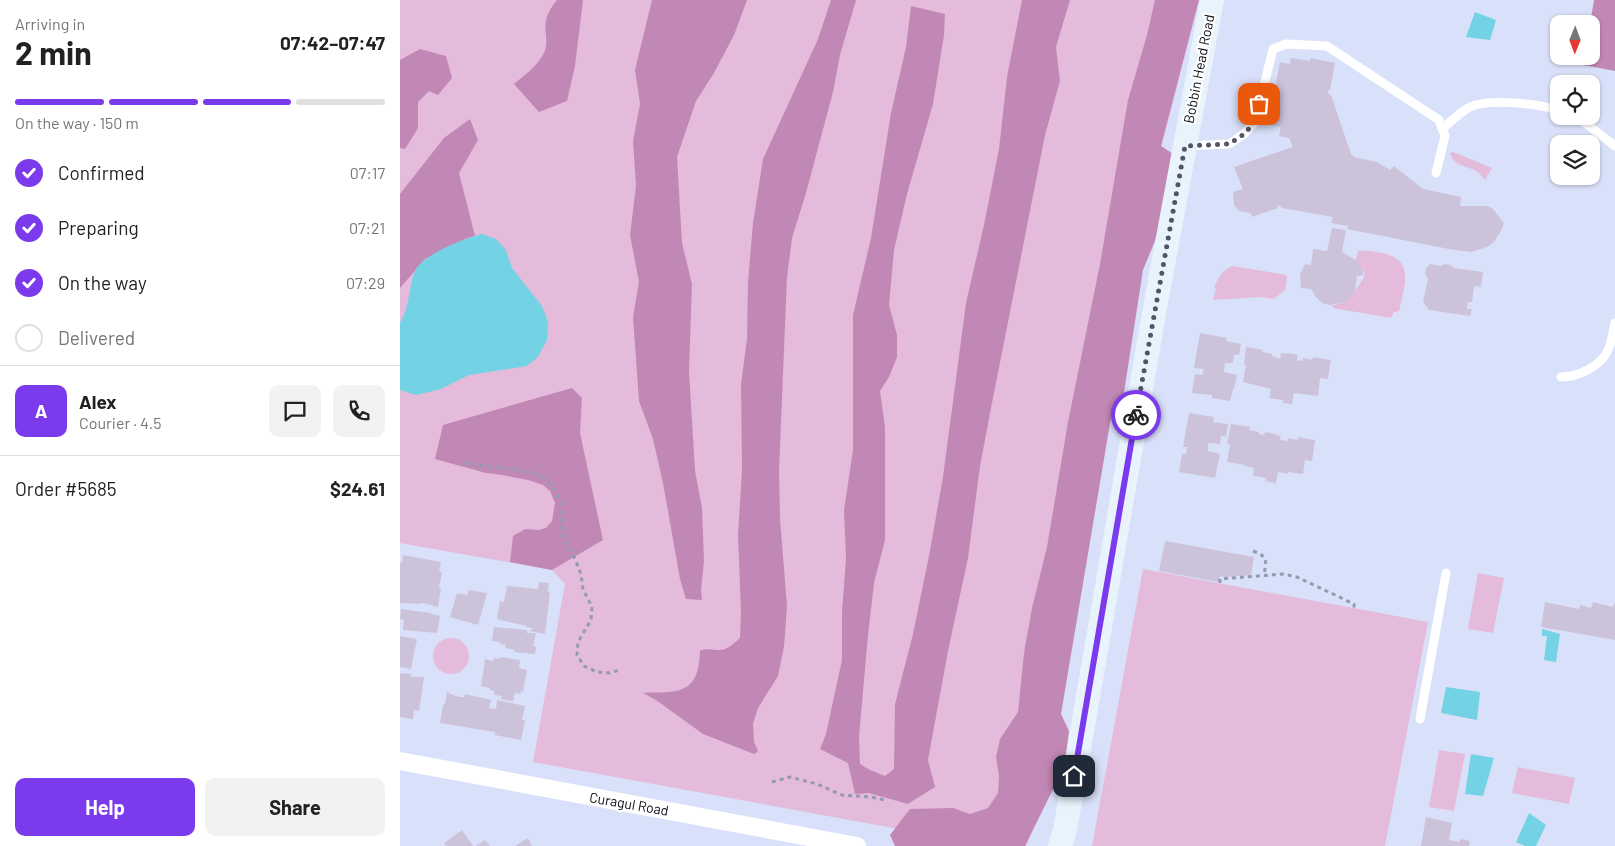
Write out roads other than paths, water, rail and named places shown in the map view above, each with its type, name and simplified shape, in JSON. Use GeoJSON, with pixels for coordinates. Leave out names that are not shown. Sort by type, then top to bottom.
{"type":"FeatureCollection","features":[{"type":"Feature","properties":{"kind":"main road","name":"Bobbin Head Road"},"geometry":{"type":"LineString","coordinates":[[1060,846],[1119,509],[1212,0]]}},
{"type":"Feature","properties":{"kind":"street","name":"Curagul Road"},"geometry":{"type":"LineString","coordinates":[[400,761],[857,846]]}},
{"type":"Feature","properties":{"kind":"lane"},"geometry":{"type":"LineString","coordinates":[[1185,146],[1229,144],[1244,134],[1255,122],[1273,49],[1286,44],[1327,46],[1439,120],[1445,136],[1436,173]]}},
{"type":"Feature","properties":{"kind":"lane"},"geometry":{"type":"LineString","coordinates":[[1442,129],[1470,107],[1488,102],[1550,107]]}},
{"type":"Feature","properties":{"kind":"lane"},"geometry":{"type":"LineString","coordinates":[[1588,125],[1615,146]]}},
{"type":"Feature","properties":{"kind":"lane"},"geometry":{"type":"LineString","coordinates":[[1561,377],[1568,377],[1593,368],[1608,352],[1615,322]]}},
{"type":"Feature","properties":{"kind":"lane"},"geometry":{"type":"LineString","coordinates":[[1420,719],[1446,573]]}},
{"type":"Feature","properties":{"kind":"water"},"geometry":{"type":"Polygon","coordinates":[[[1475,12],[1496,20],[1490,40],[1466,37],[1475,12]]]}},
{"type":"Feature","properties":{"kind":"water"},"geometry":{"type":"Polygon","coordinates":[[[482,234],[496,239],[506,250],[512,268],[542,306],[548,322],[547,340],[538,357],[527,366],[469,375],[441,389],[416,395],[400,390],[400,323],[406,311],[415,271],[419,265],[435,253],[455,243],[482,234]]]}},
{"type":"Feature","properties":{"kind":"water"},"geometry":{"type":"Polygon","coordinates":[[[1542,629],[1560,634],[1556,662],[1544,660],[1547,636],[1542,636],[1542,629]]]}},
{"type":"Feature","properties":{"kind":"water"},"geometry":{"type":"Polygon","coordinates":[[[1446,687],[1480,692],[1477,720],[1441,713],[1446,687]]]}},
{"type":"Feature","properties":{"kind":"water"},"geometry":{"type":"Polygon","coordinates":[[[1471,754],[1494,758],[1483,796],[1465,794],[1471,754]]]}},
{"type":"Feature","properties":{"kind":"water"},"geometry":{"type":"Polygon","coordinates":[[[1529,813],[1546,825],[1536,846],[1525,846],[1516,842],[1529,813]]]}}]}
